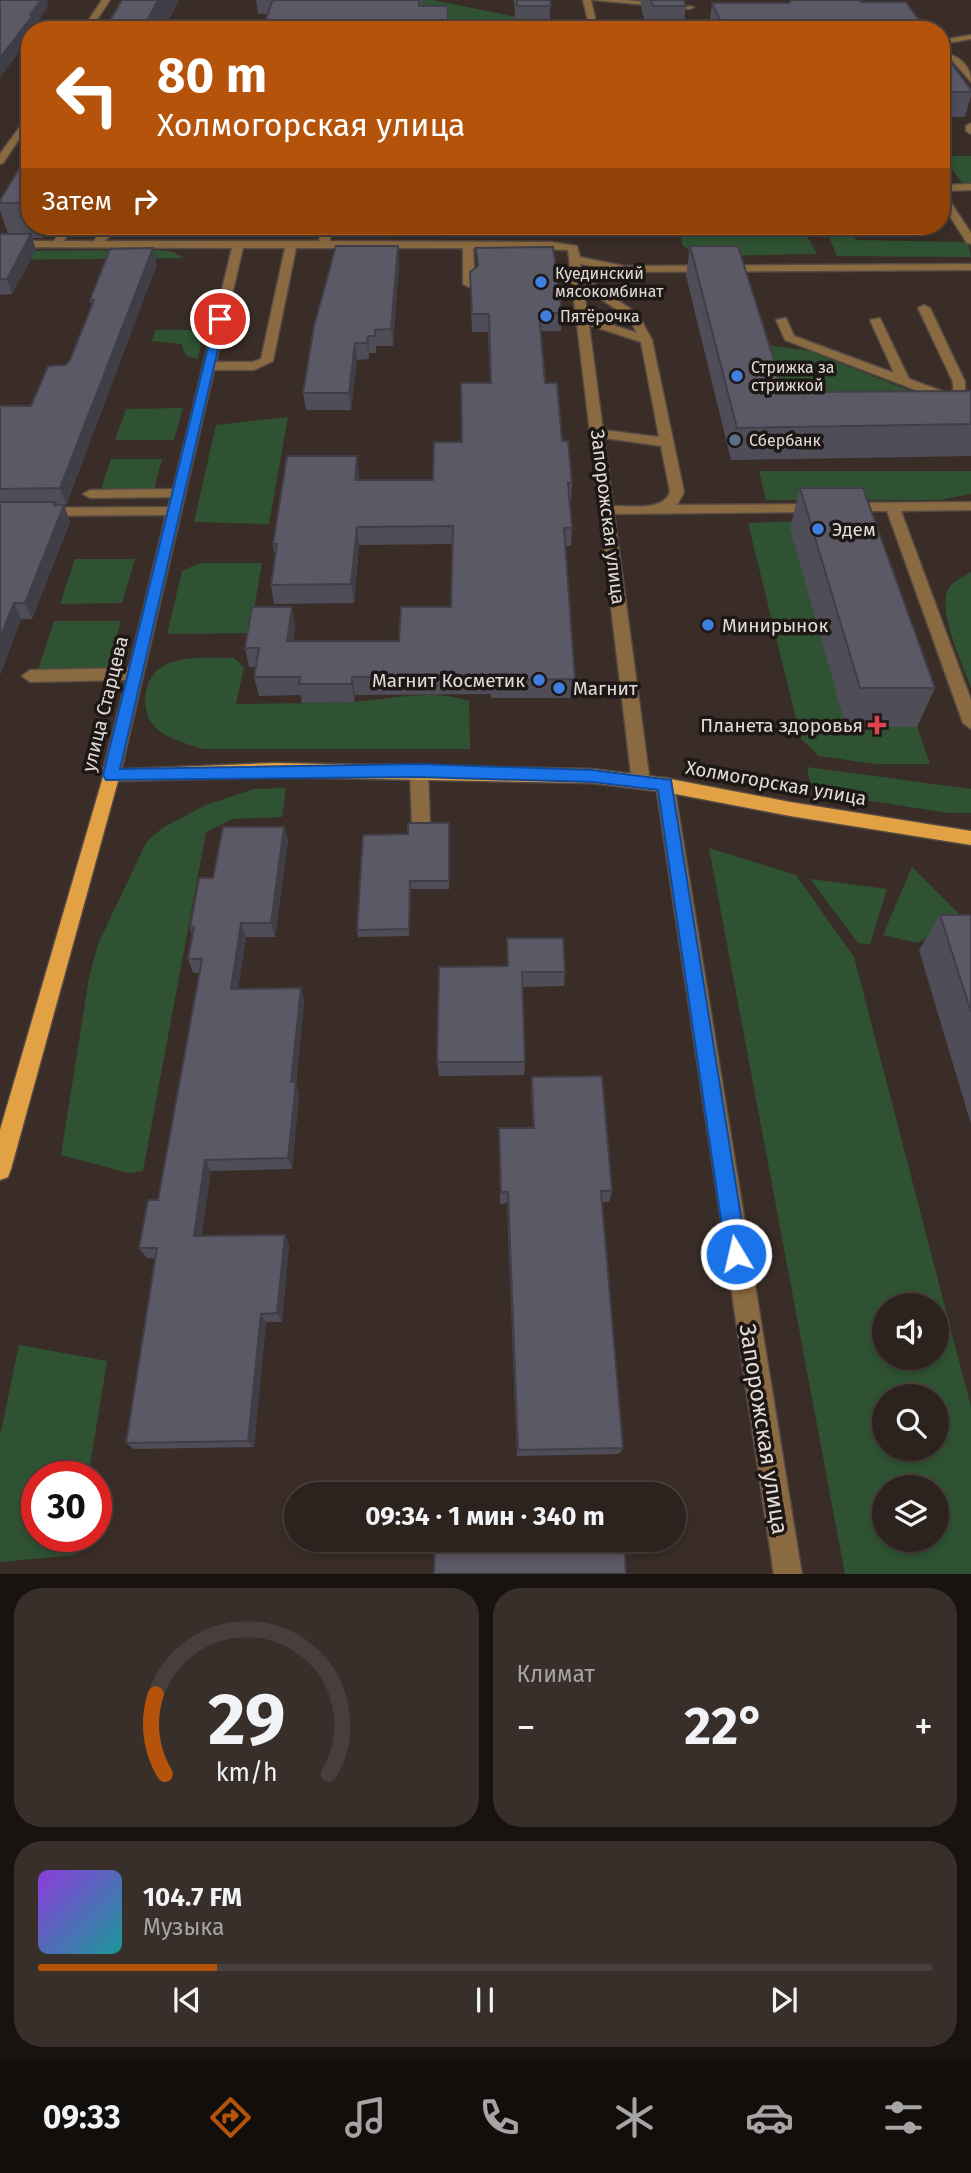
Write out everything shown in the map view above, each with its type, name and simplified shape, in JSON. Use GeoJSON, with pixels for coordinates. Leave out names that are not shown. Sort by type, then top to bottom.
{"type":"FeatureCollection","features":[{"type":"Feature","properties":{"kind":"main road","name":"Холмогорская улица"},"geometry":{"type":"LineString","coordinates":[[111,775],[419,771],[531,773],[665,785],[790,810],[971,838]]}},
{"type":"Feature","properties":{"kind":"main road","name":"улица Старцева"},"geometry":{"type":"LineString","coordinates":[[0,1168],[111,775]]}},
{"type":"Feature","properties":{"kind":"street"},"geometry":{"type":"LineString","coordinates":[[92,21],[106,0]]}},
{"type":"Feature","properties":{"kind":"street"},"geometry":{"type":"LineString","coordinates":[[587,0],[592,21]]}},
{"type":"Feature","properties":{"kind":"street"},"geometry":{"type":"LineString","coordinates":[[597,0],[690,7]]}},
{"type":"Feature","properties":{"kind":"street"},"geometry":{"type":"LineString","coordinates":[[950,41],[971,37]]}},
{"type":"Feature","properties":{"kind":"street"},"geometry":{"type":"LineString","coordinates":[[950,56],[954,57],[971,79]]}},
{"type":"Feature","properties":{"kind":"street"},"geometry":{"type":"LineString","coordinates":[[0,161],[21,130]]}},
{"type":"Feature","properties":{"kind":"street"},"geometry":{"type":"LineString","coordinates":[[950,188],[971,187]]}},
{"type":"Feature","properties":{"kind":"street"},"geometry":{"type":"LineString","coordinates":[[950,209],[971,241]]}},
{"type":"Feature","properties":{"kind":"street"},"geometry":{"type":"LineString","coordinates":[[57,245],[62,235]]}},
{"type":"Feature","properties":{"kind":"street"},"geometry":{"type":"LineString","coordinates":[[97,245],[103,235]]}},
{"type":"Feature","properties":{"kind":"street"},"geometry":{"type":"LineString","coordinates":[[324,246],[326,235]]}},
{"type":"Feature","properties":{"kind":"street"},"geometry":{"type":"LineString","coordinates":[[0,244],[558,245],[569,246],[576,256],[624,269],[971,267]]}},
{"type":"Feature","properties":{"kind":"street"},"geometry":{"type":"LineString","coordinates":[[468,245],[469,284]]}},
{"type":"Feature","properties":{"kind":"street","name":"улица Старцева"},"geometry":{"type":"LineString","coordinates":[[111,775],[238,246]]}},
{"type":"Feature","properties":{"kind":"street"},"geometry":{"type":"LineString","coordinates":[[209,366],[258,365],[268,359],[291,246]]}},
{"type":"Feature","properties":{"kind":"street","name":"Запорожская улица"},"geometry":{"type":"LineString","coordinates":[[576,256],[641,782]]}},
{"type":"Feature","properties":{"kind":"street"},"geometry":{"type":"LineString","coordinates":[[578,278],[634,316],[646,340],[664,442],[677,492],[674,501],[662,509]]}},
{"type":"Feature","properties":{"kind":"street"},"geometry":{"type":"LineString","coordinates":[[925,308],[960,382],[959,402]]}},
{"type":"Feature","properties":{"kind":"street"},"geometry":{"type":"LineString","coordinates":[[584,320],[646,340]]}},
{"type":"Feature","properties":{"kind":"street"},"geometry":{"type":"LineString","coordinates":[[782,320],[789,338],[959,402],[971,412]]}},
{"type":"Feature","properties":{"kind":"street"},"geometry":{"type":"LineString","coordinates":[[876,320],[904,382]]}},
{"type":"Feature","properties":{"kind":"street"},"geometry":{"type":"LineString","coordinates":[[598,433],[664,442]]}},
{"type":"Feature","properties":{"kind":"street"},"geometry":{"type":"LineString","coordinates":[[90,494],[178,493]]}},
{"type":"Feature","properties":{"kind":"street"},"geometry":{"type":"LineString","coordinates":[[944,507],[971,500]]}},
{"type":"Feature","properties":{"kind":"street"},"geometry":{"type":"LineString","coordinates":[[607,510],[971,506]]}},
{"type":"Feature","properties":{"kind":"street"},"geometry":{"type":"LineString","coordinates":[[893,507],[971,723]]}},
{"type":"Feature","properties":{"kind":"street"},"geometry":{"type":"LineString","coordinates":[[0,512],[174,511]]}},
{"type":"Feature","properties":{"kind":"street"},"geometry":{"type":"LineString","coordinates":[[30,676],[135,674]]}},
{"type":"Feature","properties":{"kind":"street"},"geometry":{"type":"LineString","coordinates":[[419,771],[421,824]]}},
{"type":"Feature","properties":{"kind":"street","name":"Запорожская улица"},"geometry":{"type":"LineString","coordinates":[[665,785],[713,1108],[788,1574]]}},
{"type":"Feature","properties":{"kind":"green space"},"geometry":{"type":"Polygon","coordinates":[[[346,0],[433,0],[536,21],[305,21],[346,0]]]}},
{"type":"Feature","properties":{"kind":"green space"},"geometry":{"type":"Polygon","coordinates":[[[950,156],[971,156],[971,183],[962,183],[950,166],[950,156]]]}},
{"type":"Feature","properties":{"kind":"green space"},"geometry":{"type":"Polygon","coordinates":[[[680,235],[709,237],[705,235],[807,235],[817,254],[697,256],[683,246],[680,235]]]}},
{"type":"Feature","properties":{"kind":"green space"},"geometry":{"type":"Polygon","coordinates":[[[828,235],[853,235],[856,240],[968,242],[971,257],[837,256],[828,235]]]}},
{"type":"Feature","properties":{"kind":"green space"},"geometry":{"type":"Polygon","coordinates":[[[0,251],[173,252],[184,258],[0,260],[0,251]]]}},
{"type":"Feature","properties":{"kind":"green space"},"geometry":{"type":"Polygon","coordinates":[[[155,330],[197,330],[201,343],[198,359],[186,356],[181,344],[152,341],[155,330]]]}},
{"type":"Feature","properties":{"kind":"green space"},"geometry":{"type":"Polygon","coordinates":[[[753,343],[809,351],[936,401],[777,423],[753,343]]]}},
{"type":"Feature","properties":{"kind":"green space"},"geometry":{"type":"Polygon","coordinates":[[[183,408],[174,440],[115,440],[126,409],[183,408]]]}},
{"type":"Feature","properties":{"kind":"green space"},"geometry":{"type":"Polygon","coordinates":[[[288,417],[269,524],[194,522],[216,425],[288,417]]]}},
{"type":"Feature","properties":{"kind":"green space"},"geometry":{"type":"Polygon","coordinates":[[[111,459],[162,459],[154,489],[101,489],[111,459]]]}},
{"type":"Feature","properties":{"kind":"green space"},"geometry":{"type":"Polygon","coordinates":[[[759,471],[971,471],[971,494],[939,500],[766,500],[759,471]]]}},
{"type":"Feature","properties":{"kind":"green space"},"geometry":{"type":"Polygon","coordinates":[[[805,521],[917,727],[930,764],[876,764],[819,756],[801,739],[748,523],[805,521]]]}},
{"type":"Feature","properties":{"kind":"green space"},"geometry":{"type":"Polygon","coordinates":[[[75,559],[135,559],[122,603],[60,604],[75,559]]]}},
{"type":"Feature","properties":{"kind":"green space"},"geometry":{"type":"Polygon","coordinates":[[[200,563],[262,563],[250,633],[167,634],[182,571],[200,563]]]}},
{"type":"Feature","properties":{"kind":"green space"},"geometry":{"type":"Polygon","coordinates":[[[971,572],[971,687],[952,637],[946,597],[949,588],[956,581],[971,572]]]}},
{"type":"Feature","properties":{"kind":"green space"},"geometry":{"type":"Polygon","coordinates":[[[54,621],[121,621],[107,670],[38,670],[54,621]]]}},
{"type":"Feature","properties":{"kind":"green space"},"geometry":{"type":"Polygon","coordinates":[[[234,658],[244,667],[236,704],[351,702],[424,695],[469,701],[470,749],[202,749],[167,736],[151,722],[145,696],[156,671],[171,662],[188,659],[234,658]]]}},
{"type":"Feature","properties":{"kind":"green space"},"geometry":{"type":"Polygon","coordinates":[[[807,767],[971,789],[971,813],[949,813],[812,792],[807,767]]]}},
{"type":"Feature","properties":{"kind":"green space"},"geometry":{"type":"Polygon","coordinates":[[[286,788],[282,817],[233,819],[206,832],[143,1171],[129,1173],[61,1155],[89,978],[98,944],[147,841],[164,827],[206,805],[254,789],[286,788]]]}},
{"type":"Feature","properties":{"kind":"green space"},"geometry":{"type":"Polygon","coordinates":[[[709,848],[796,875],[854,957],[941,1293],[872,1293],[872,1370],[949,1370],[949,1322],[971,1407],[971,1574],[845,1574],[709,848]]]}},
{"type":"Feature","properties":{"kind":"green space"},"geometry":{"type":"Polygon","coordinates":[[[912,867],[960,915],[918,943],[883,935],[912,867]]]}},
{"type":"Feature","properties":{"kind":"green space"},"geometry":{"type":"Polygon","coordinates":[[[810,879],[887,889],[870,944],[858,943],[810,879]]]}},
{"type":"Feature","properties":{"kind":"green space"},"geometry":{"type":"Polygon","coordinates":[[[19,1345],[107,1361],[91,1461],[21,1461],[21,1552],[76,1552],[76,1555],[0,1562],[0,1436],[19,1345]]]}},
{"type":"Feature","properties":{"kind":"building"},"geometry":{"type":"Polygon","coordinates":[[[0,0],[41,0],[28,21],[21,21],[21,31],[0,58],[0,0]]]}},
{"type":"Feature","properties":{"kind":"building"},"geometry":{"type":"Polygon","coordinates":[[[122,0],[158,0],[147,21],[109,21],[122,0]]]}},
{"type":"Feature","properties":{"kind":"building"},"geometry":{"type":"Polygon","coordinates":[[[419,0],[419,6],[448,6],[447,21],[265,21],[272,2],[419,0]]]}},
{"type":"Feature","properties":{"kind":"building"},"geometry":{"type":"Polygon","coordinates":[[[517,0],[550,0],[551,6],[517,6],[517,0]]]}},
{"type":"Feature","properties":{"kind":"building"},"geometry":{"type":"Polygon","coordinates":[[[651,0],[684,0],[686,6],[653,6],[651,0]]]}},
{"type":"Feature","properties":{"kind":"building"},"geometry":{"type":"Polygon","coordinates":[[[791,0],[906,2],[920,21],[721,21],[712,3],[789,3],[791,0]]]}},
{"type":"Feature","properties":{"kind":"building"},"geometry":{"type":"Polygon","coordinates":[[[950,61],[971,90],[950,92],[950,61]]]}},
{"type":"Feature","properties":{"kind":"building"},"geometry":{"type":"Polygon","coordinates":[[[21,166],[21,203],[0,203],[21,166]]]}},
{"type":"Feature","properties":{"kind":"building"},"geometry":{"type":"Polygon","coordinates":[[[0,234],[30,235],[7,279],[0,279],[0,234]]]}},
{"type":"Feature","properties":{"kind":"building"},"geometry":{"type":"Polygon","coordinates":[[[336,246],[398,246],[391,329],[375,330],[375,336],[368,336],[367,343],[355,343],[349,393],[303,393],[314,326],[336,246]]]}},
{"type":"Feature","properties":{"kind":"building"},"geometry":{"type":"Polygon","coordinates":[[[690,246],[738,246],[784,392],[971,391],[971,424],[737,428],[690,246]]]}},
{"type":"Feature","properties":{"kind":"building"},"geometry":{"type":"Polygon","coordinates":[[[553,247],[562,313],[539,313],[545,383],[557,383],[562,441],[568,441],[572,528],[564,528],[575,679],[491,680],[491,675],[352,677],[352,684],[299,684],[300,677],[254,677],[259,648],[245,648],[252,607],[292,607],[287,641],[399,641],[401,607],[451,607],[453,526],[357,527],[351,584],[271,585],[277,544],[273,544],[287,456],[357,456],[355,480],[433,480],[434,442],[462,442],[461,383],[491,383],[489,314],[472,314],[470,272],[478,266],[476,248],[553,247]]]}},
{"type":"Feature","properties":{"kind":"building"},"geometry":{"type":"Polygon","coordinates":[[[153,248],[60,488],[0,489],[0,406],[31,406],[48,366],[66,365],[70,360],[94,300],[90,300],[110,249],[153,248]]]}},
{"type":"Feature","properties":{"kind":"building"},"geometry":{"type":"Polygon","coordinates":[[[800,488],[863,488],[935,688],[860,688],[800,488]]]}},
{"type":"Feature","properties":{"kind":"building"},"geometry":{"type":"Polygon","coordinates":[[[0,502],[55,502],[54,505],[64,505],[25,603],[14,603],[0,638],[0,502]]]}},
{"type":"Feature","properties":{"kind":"building"},"geometry":{"type":"Polygon","coordinates":[[[408,823],[449,823],[449,881],[410,881],[409,929],[357,930],[363,835],[408,834],[408,823]]]}},
{"type":"Feature","properties":{"kind":"building"},"geometry":{"type":"Polygon","coordinates":[[[223,827],[284,827],[271,923],[241,923],[231,989],[301,988],[291,1082],[296,1082],[288,1158],[205,1160],[194,1236],[285,1235],[277,1313],[261,1314],[248,1441],[126,1443],[157,1248],[139,1248],[148,1200],[158,1200],[202,959],[188,959],[194,927],[190,928],[199,878],[213,878],[223,827]]]}},
{"type":"Feature","properties":{"kind":"building"},"geometry":{"type":"Polygon","coordinates":[[[940,915],[971,915],[971,1012],[940,915]]]}},
{"type":"Feature","properties":{"kind":"building"},"geometry":{"type":"Polygon","coordinates":[[[507,938],[563,938],[565,972],[522,972],[525,1062],[437,1062],[439,967],[508,966],[507,938]]]}},
{"type":"Feature","properties":{"kind":"building"},"geometry":{"type":"Polygon","coordinates":[[[602,1076],[612,1191],[601,1191],[623,1448],[518,1450],[508,1192],[501,1192],[499,1128],[534,1128],[532,1077],[602,1076]]]}},
{"type":"Feature","properties":{"kind":"building"},"geometry":{"type":"Polygon","coordinates":[[[435,1552],[625,1552],[626,1574],[434,1574],[435,1552]]]}},
{"type":"Feature","properties":{"kind":"place","name":"Куединский мясокомбинат"},"geometry":{"type":"Point","coordinates":[541,282]}},
{"type":"Feature","properties":{"kind":"place","name":"Пятёрочка"},"geometry":{"type":"Point","coordinates":[546,316]}},
{"type":"Feature","properties":{"kind":"place","name":"Стрижка за стрижкой"},"geometry":{"type":"Point","coordinates":[737,376]}},
{"type":"Feature","properties":{"kind":"place","name":"Сбербанк"},"geometry":{"type":"Point","coordinates":[735,440]}},
{"type":"Feature","properties":{"kind":"place","name":"Эдем"},"geometry":{"type":"Point","coordinates":[818,529]}},
{"type":"Feature","properties":{"kind":"place","name":"Минирынок"},"geometry":{"type":"Point","coordinates":[708,625]}},
{"type":"Feature","properties":{"kind":"place","name":"Магнит Косметик"},"geometry":{"type":"Point","coordinates":[539,680]}},
{"type":"Feature","properties":{"kind":"place","name":"Магнит"},"geometry":{"type":"Point","coordinates":[559,688]}},
{"type":"Feature","properties":{"kind":"place","name":"Планета здоровья"},"geometry":{"type":"Point","coordinates":[877,725]}},
{"type":"Feature","properties":{"kind":"route"},"geometry":{"type":"LineString","coordinates":[[220,319],[111,775],[274,770],[531,773],[592,776],[665,785],[736,1254]]}}]}
